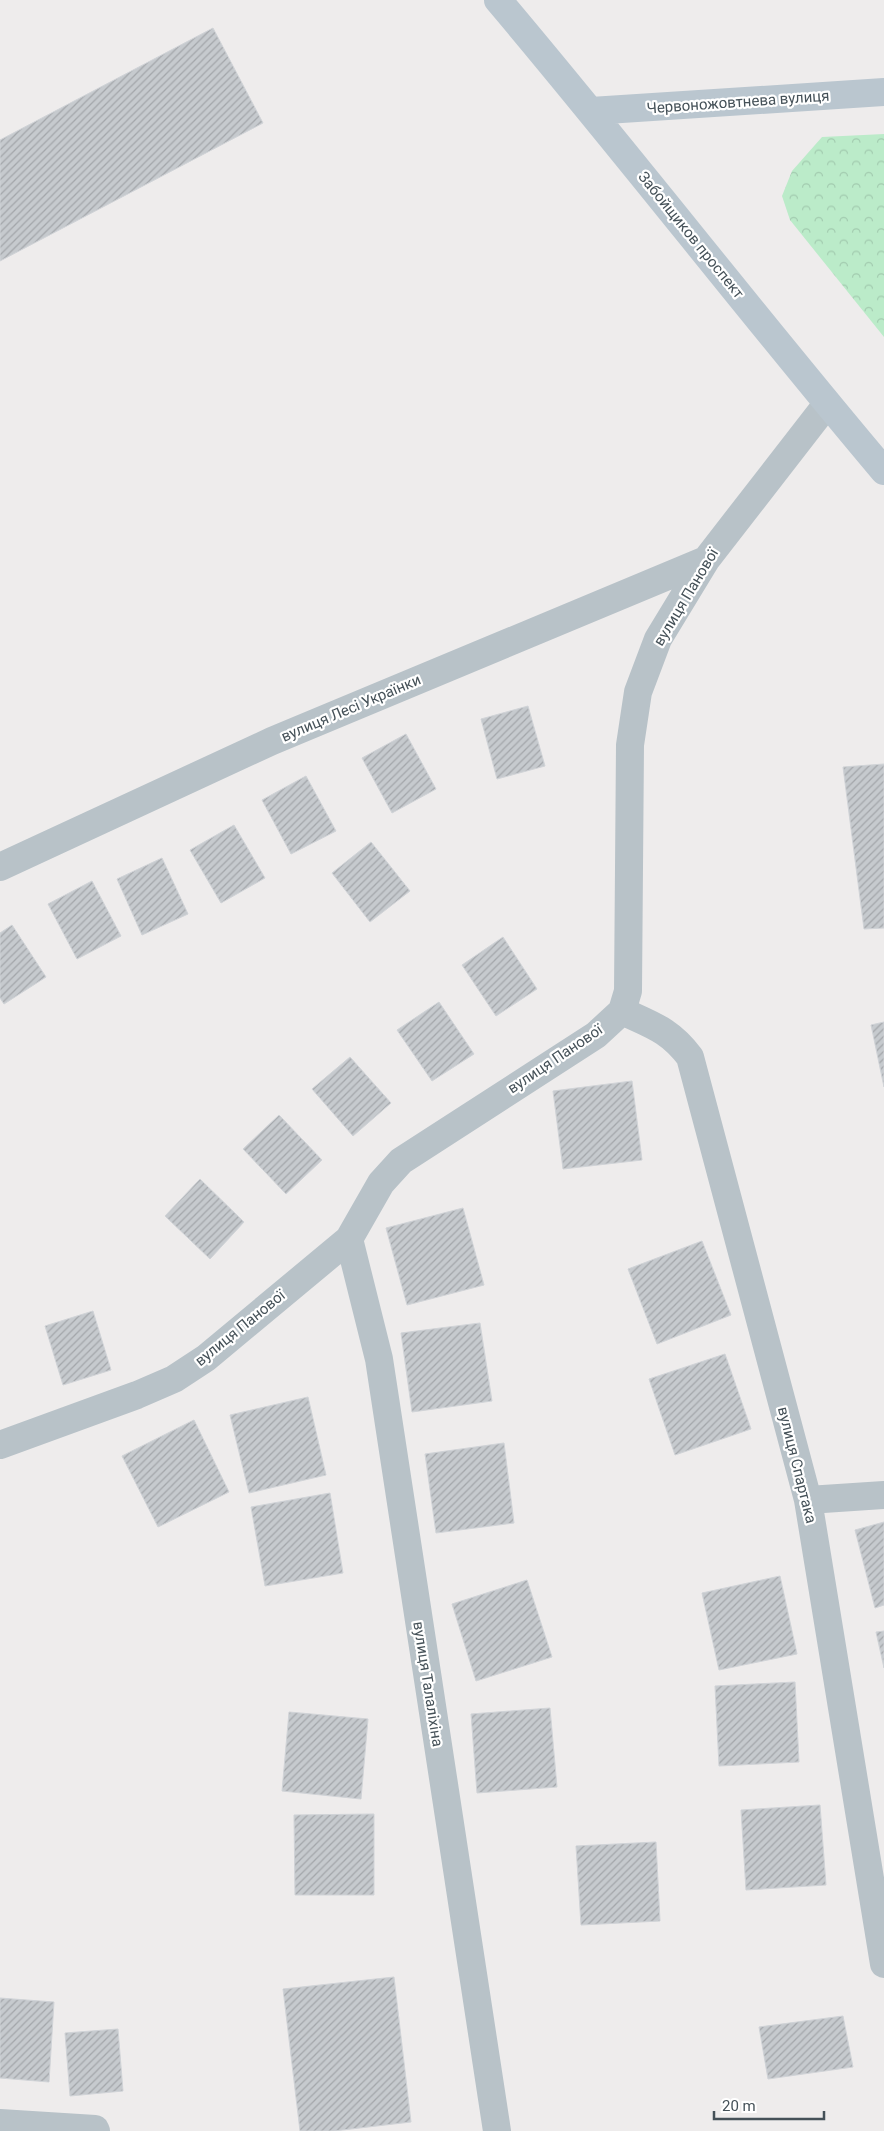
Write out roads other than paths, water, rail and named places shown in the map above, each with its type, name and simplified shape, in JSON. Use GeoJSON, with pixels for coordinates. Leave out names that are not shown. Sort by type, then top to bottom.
{"type":"FeatureCollection","features":[{"type":"Feature","properties":{"kind":"main road","name":"Забойщиков проспект"},"geometry":{"type":"LineString","coordinates":[[498,0],[591,111],[827,404],[884,471]]}},
{"type":"Feature","properties":{"kind":"main road","name":"Червоножовтнева вулиця"},"geometry":{"type":"LineString","coordinates":[[591,111],[884,92]]}},
{"type":"Feature","properties":{"kind":"street","name":"вулиця Панової"},"geometry":{"type":"LineString","coordinates":[[0,1445],[137,1396],[174,1379],[206,1358],[349,1240],[380,1183],[400,1162],[596,1035],[622,1011],[628,992],[630,746],[638,692],[658,639],[706,560],[827,404]]}},
{"type":"Feature","properties":{"kind":"street","name":"вулиця Лесі Українки"},"geometry":{"type":"LineString","coordinates":[[0,867],[272,741],[706,560]]}},
{"type":"Feature","properties":{"kind":"street","name":"вулиця Спартака"},"geometry":{"type":"LineString","coordinates":[[622,1011],[666,1031],[690,1057],[808,1500],[884,1964]]}},
{"type":"Feature","properties":{"kind":"street","name":"вулиця Талаліхіна"},"geometry":{"type":"LineString","coordinates":[[349,1240],[378,1359],[497,2131]]}},
{"type":"Feature","properties":{"kind":"street"},"geometry":{"type":"LineString","coordinates":[[808,1500],[884,1495]]}},
{"type":"Feature","properties":{"kind":"street"},"geometry":{"type":"LineString","coordinates":[[0,2123],[95,2129],[96,2131]]}}]}
